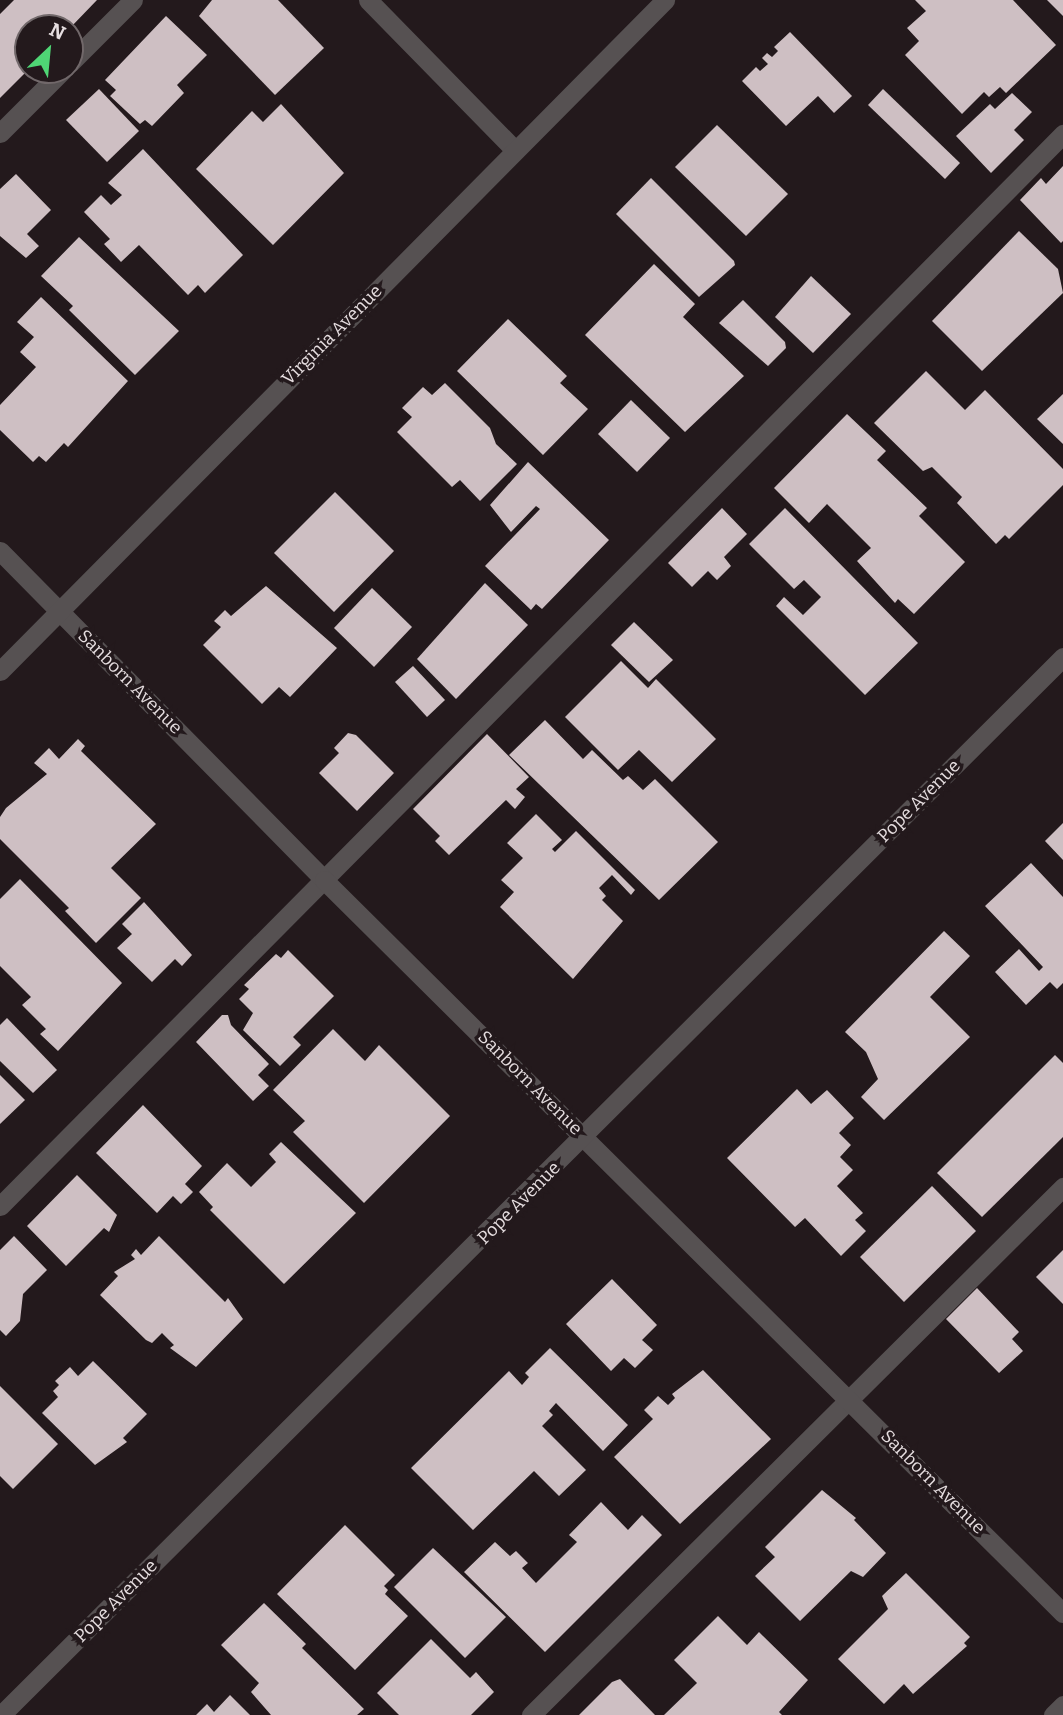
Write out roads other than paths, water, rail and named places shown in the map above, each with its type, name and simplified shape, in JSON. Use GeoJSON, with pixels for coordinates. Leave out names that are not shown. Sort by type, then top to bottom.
{"type":"FeatureCollection","features":[{"type":"Feature","properties":{"kind":"street"},"geometry":{"type":"LineString","coordinates":[[84,49],[133,0]]}},
{"type":"Feature","properties":{"kind":"street"},"geometry":{"type":"LineString","coordinates":[[368,0],[515,150]]}},
{"type":"Feature","properties":{"kind":"street","name":"Virginia Avenue"},"geometry":{"type":"LineString","coordinates":[[0,671],[665,0]]}},
{"type":"Feature","properties":{"kind":"street"},"geometry":{"type":"LineString","coordinates":[[0,133],[49,84]]}},
{"type":"Feature","properties":{"kind":"street"},"geometry":{"type":"LineString","coordinates":[[0,1206],[1063,134]]}},
{"type":"Feature","properties":{"kind":"street","name":"Sanborn Avenue"},"geometry":{"type":"LineString","coordinates":[[0,551],[324,880],[1063,1613]]}},
{"type":"Feature","properties":{"kind":"street","name":"Pope Avenue"},"geometry":{"type":"LineString","coordinates":[[1,1715],[586,1137],[1063,657]]}},
{"type":"Feature","properties":{"kind":"street"},"geometry":{"type":"LineString","coordinates":[[531,1715],[852,1401],[1063,1187]]}},
{"type":"Feature","properties":{"kind":"street"},"geometry":{"type":"LineString","coordinates":[[1053,1715],[1063,1705]]}}]}
